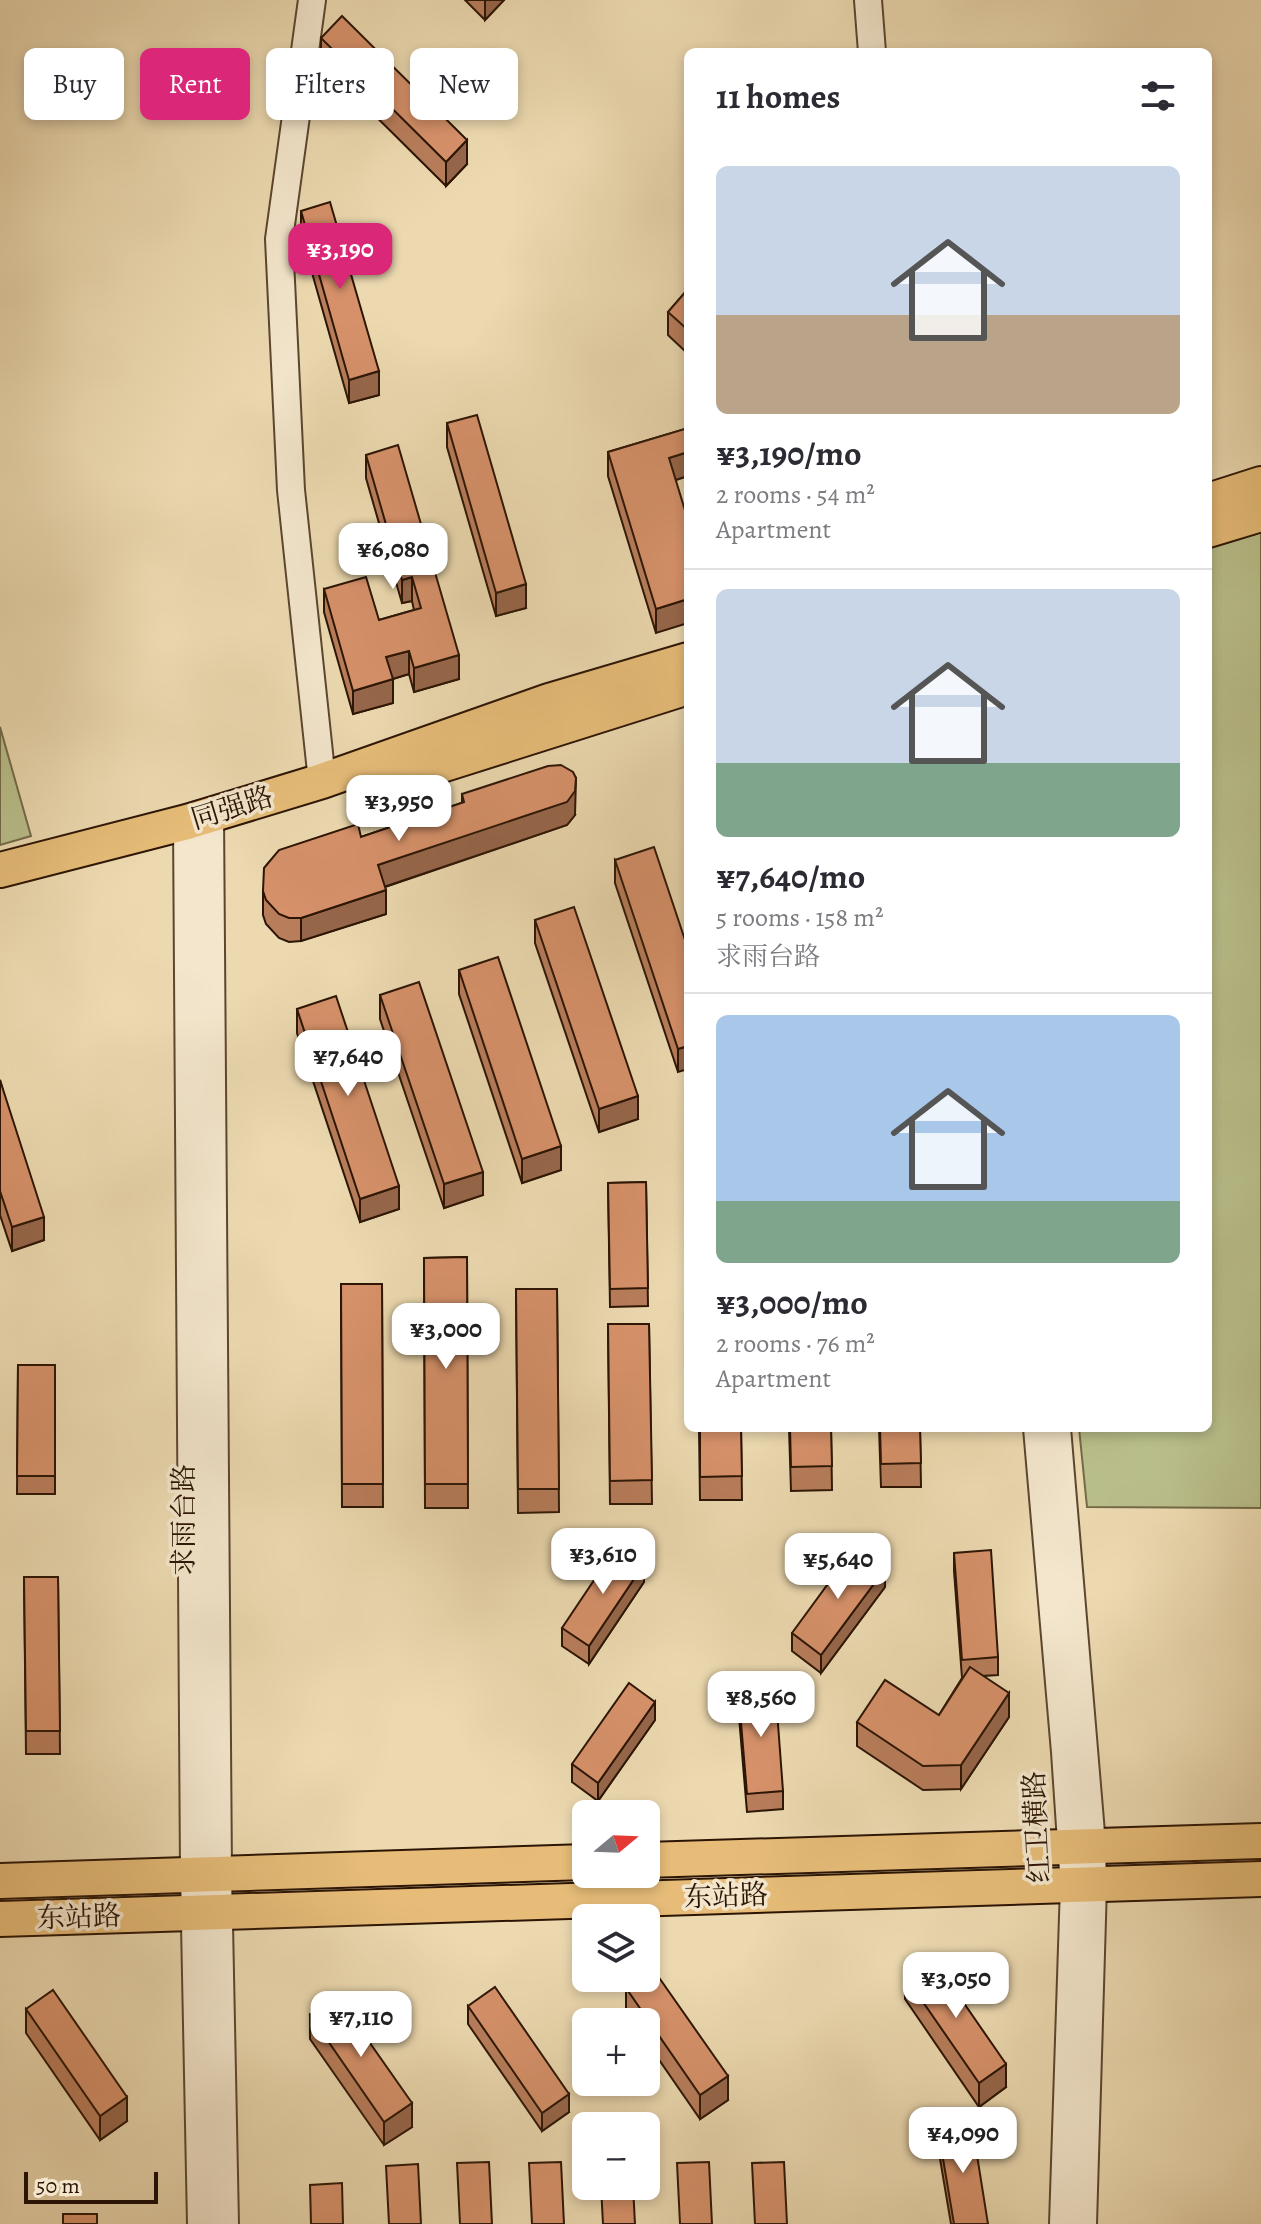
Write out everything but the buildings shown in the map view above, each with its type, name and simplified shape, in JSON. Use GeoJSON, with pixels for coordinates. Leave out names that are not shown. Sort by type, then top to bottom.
{"type":"FeatureCollection","features":[{"type":"Feature","properties":{"kind":"main road"},"geometry":{"type":"LineString","coordinates":[[1212,500],[1261,484]]}},
{"type":"Feature","properties":{"kind":"main road"},"geometry":{"type":"LineString","coordinates":[[1212,529],[1261,514]]}},
{"type":"Feature","properties":{"kind":"main road","name":"同强路"},"geometry":{"type":"LineString","coordinates":[[0,870],[199,830],[322,781],[549,701],[684,661]]}},
{"type":"Feature","properties":{"kind":"main road","name":"同强路"},"geometry":{"type":"LineString","coordinates":[[0,885],[684,688]]}},
{"type":"Feature","properties":{"kind":"main road","name":"东站路"},"geometry":{"type":"LineString","coordinates":[[660,1860],[1261,1841]]}},
{"type":"Feature","properties":{"kind":"main road","name":"东站路"},"geometry":{"type":"LineString","coordinates":[[0,1881],[572,1862]]}},
{"type":"Feature","properties":{"kind":"main road","name":"东站路"},"geometry":{"type":"LineString","coordinates":[[0,1919],[1261,1879]]}},
{"type":"Feature","properties":{"kind":"street"},"geometry":{"type":"LineString","coordinates":[[312,0],[279,239],[291,490],[322,781]]}},
{"type":"Feature","properties":{"kind":"street"},"geometry":{"type":"LineString","coordinates":[[868,0],[872,48]]}},
{"type":"Feature","properties":{"kind":"street","name":"求雨台路"},"geometry":{"type":"LineString","coordinates":[[199,830],[206,1874],[225,2224]]}},
{"type":"Feature","properties":{"kind":"street","name":"红卫横路"},"geometry":{"type":"LineString","coordinates":[[1037,1432],[1082,1846]]}},
{"type":"Feature","properties":{"kind":"street","name":"红卫横路"},"geometry":{"type":"LineString","coordinates":[[1057,1432],[1082,1846],[1083,2224]]}},
{"type":"Feature","properties":{"kind":"street","name":"红卫横路"},"geometry":{"type":"LineString","coordinates":[[1063,2224],[1083,1885]]}},
{"type":"Feature","properties":{"kind":"street","name":"求雨台路"},"geometry":{"type":"LineString","coordinates":[[201,2224],[207,1913]]}},
{"type":"Feature","properties":{"kind":"green space"},"geometry":{"type":"Polygon","coordinates":[[[1261,530],[1261,1508],[1087,1507],[1079,1432],[1212,1432],[1212,545],[1261,530]]]}},
{"type":"Feature","properties":{"kind":"green space"},"geometry":{"type":"Polygon","coordinates":[[[0,727],[31,836],[0,845],[0,727]]]}}]}
